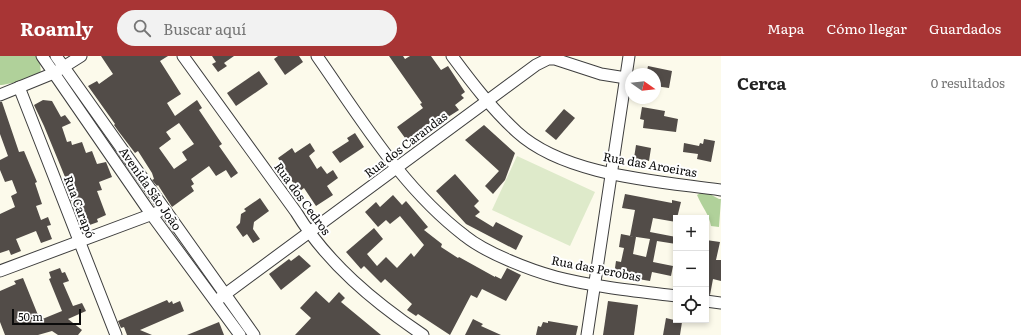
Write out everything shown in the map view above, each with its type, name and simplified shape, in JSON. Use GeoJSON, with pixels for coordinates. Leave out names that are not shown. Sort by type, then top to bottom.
{"type":"FeatureCollection","features":[{"type":"Feature","properties":{"kind":"street","name":"Avenida São João"},"geometry":{"type":"LineString","coordinates":[[42,56],[151,214],[240,335]]}},
{"type":"Feature","properties":{"kind":"street","name":"Avenida São João"},"geometry":{"type":"LineString","coordinates":[[56,56],[254,335]]}},
{"type":"Feature","properties":{"kind":"street"},"geometry":{"type":"LineString","coordinates":[[0,94],[54,74],[81,56]]}},
{"type":"Feature","properties":{"kind":"street","name":"Rua dos Cedros"},"geometry":{"type":"LineString","coordinates":[[183,56],[296,212],[309,233],[364,291],[394,316],[423,335]]}},
{"type":"Feature","properties":{"kind":"street","name":"Rua das Perobas"},"geometry":{"type":"LineString","coordinates":[[317,56],[397,169],[435,209],[466,237],[504,258],[555,277],[595,285],[673,296]]}},
{"type":"Feature","properties":{"kind":"street","name":"Rua das Aroeiras"},"geometry":{"type":"LineString","coordinates":[[452,56],[486,101],[518,133],[539,148],[560,158],[612,174],[721,190]]}},
{"type":"Feature","properties":{"kind":"street"},"geometry":{"type":"LineString","coordinates":[[627,68],[629,56]]}},
{"type":"Feature","properties":{"kind":"street","name":"Rua dos Carandas"},"geometry":{"type":"LineString","coordinates":[[216,301],[397,169],[486,101],[548,59],[554,59],[594,72],[625,78]]}},
{"type":"Feature","properties":{"kind":"street"},"geometry":{"type":"LineString","coordinates":[[587,335],[625,85]]}},
{"type":"Feature","properties":{"kind":"street","name":"Rua Carapó"},"geometry":{"type":"LineString","coordinates":[[19,87],[78,242],[116,335]]}},
{"type":"Feature","properties":{"kind":"street"},"geometry":{"type":"LineString","coordinates":[[104,146],[113,138]]}},
{"type":"Feature","properties":{"kind":"street"},"geometry":{"type":"LineString","coordinates":[[0,271],[164,210]]}},
{"type":"Feature","properties":{"kind":"street"},"geometry":{"type":"LineString","coordinates":[[709,301],[721,303]]}},
{"type":"Feature","properties":{"kind":"green space"},"geometry":{"type":"Polygon","coordinates":[[[0,56],[37,56],[40,62],[41,75],[0,85],[0,56]]]}},
{"type":"Feature","properties":{"kind":"green space"},"geometry":{"type":"Polygon","coordinates":[[[517,156],[595,192],[570,246],[492,210],[517,156]]]}},
{"type":"Feature","properties":{"kind":"green space"},"geometry":{"type":"Polygon","coordinates":[[[704,191],[721,199],[719,227],[711,226],[709,215],[707,215],[697,195],[704,191]]]}},
{"type":"Feature","properties":{"kind":"building"},"geometry":{"type":"Polygon","coordinates":[[[101,56],[168,56],[160,61],[181,94],[167,103],[175,116],[197,100],[202,108],[199,110],[222,144],[219,146],[238,173],[231,178],[226,170],[216,176],[209,166],[191,179],[194,184],[191,186],[194,191],[172,207],[158,185],[157,186],[152,180],[154,179],[152,173],[138,151],[135,153],[88,86],[97,81],[99,84],[113,74],[101,56]],[[179,123],[166,132],[171,139],[159,148],[174,169],[187,160],[182,152],[194,144],[179,123]]]}},
{"type":"Feature","properties":{"kind":"building"},"geometry":{"type":"Polygon","coordinates":[[[212,56],[234,56],[224,63],[227,66],[218,72],[212,64],[216,62],[212,56]]]}},
{"type":"Feature","properties":{"kind":"building"},"geometry":{"type":"Polygon","coordinates":[[[278,56],[299,56],[303,62],[285,75],[274,59],[278,56]]]}},
{"type":"Feature","properties":{"kind":"building"},"geometry":{"type":"Polygon","coordinates":[[[389,56],[403,56],[405,59],[410,56],[431,56],[441,70],[448,66],[465,92],[461,95],[464,98],[455,105],[459,110],[448,117],[446,114],[408,142],[397,127],[423,108],[420,104],[422,103],[389,56]]]}},
{"type":"Feature","properties":{"kind":"building"},"geometry":{"type":"Polygon","coordinates":[[[648,66],[658,68],[648,68],[648,66]]]}},
{"type":"Feature","properties":{"kind":"building"},"geometry":{"type":"Polygon","coordinates":[[[661,69],[672,71],[669,88],[661,87],[661,69]]]}},
{"type":"Feature","properties":{"kind":"building"},"geometry":{"type":"Polygon","coordinates":[[[259,71],[268,84],[236,106],[227,93],[259,71]]]}},
{"type":"Feature","properties":{"kind":"building"},"geometry":{"type":"Polygon","coordinates":[[[43,100],[52,101],[61,117],[65,115],[71,123],[62,127],[67,142],[71,141],[72,145],[82,142],[86,153],[92,151],[97,164],[106,162],[112,177],[99,182],[102,190],[97,191],[106,215],[97,219],[98,222],[84,227],[74,200],[71,201],[68,194],[71,193],[65,177],[34,105],[43,100]]]}},
{"type":"Feature","properties":{"kind":"building"},"geometry":{"type":"Polygon","coordinates":[[[0,102],[2,102],[19,152],[24,151],[37,182],[35,183],[42,204],[36,206],[41,220],[48,217],[51,225],[47,226],[52,239],[41,243],[36,231],[16,239],[21,251],[11,255],[9,250],[0,253],[0,214],[15,207],[11,196],[17,193],[12,180],[5,182],[0,170],[0,160],[8,156],[0,134],[0,102]]]}},
{"type":"Feature","properties":{"kind":"building"},"geometry":{"type":"Polygon","coordinates":[[[642,107],[665,111],[664,116],[678,119],[676,132],[643,128],[644,120],[640,119],[642,107]]]}},
{"type":"Feature","properties":{"kind":"building"},"geometry":{"type":"Polygon","coordinates":[[[564,109],[575,118],[556,140],[545,131],[564,109]]]}},
{"type":"Feature","properties":{"kind":"building"},"geometry":{"type":"Polygon","coordinates":[[[484,125],[515,153],[505,180],[493,194],[485,186],[499,171],[465,140],[484,125]]]}},
{"type":"Feature","properties":{"kind":"building"},"geometry":{"type":"Polygon","coordinates":[[[355,133],[364,147],[340,163],[332,152],[349,141],[347,138],[355,133]]]}},
{"type":"Feature","properties":{"kind":"building"},"geometry":{"type":"Polygon","coordinates":[[[704,139],[715,141],[711,162],[697,159],[698,154],[683,152],[684,143],[699,146],[700,143],[703,144],[704,139]]]}},
{"type":"Feature","properties":{"kind":"building"},"geometry":{"type":"Polygon","coordinates":[[[310,143],[315,151],[309,156],[317,169],[321,166],[327,174],[333,170],[338,178],[327,186],[333,195],[316,206],[304,188],[300,191],[287,175],[283,169],[285,168],[278,158],[292,148],[295,153],[310,143]]]}},
{"type":"Feature","properties":{"kind":"building"},"geometry":{"type":"Polygon","coordinates":[[[636,145],[651,148],[649,161],[634,158],[636,145]]]}},
{"type":"Feature","properties":{"kind":"building"},"geometry":{"type":"Polygon","coordinates":[[[455,174],[479,201],[474,206],[480,212],[475,216],[493,227],[496,222],[523,236],[516,250],[466,224],[436,191],[455,174]]]}},
{"type":"Feature","properties":{"kind":"building"},"geometry":{"type":"Polygon","coordinates":[[[625,194],[672,203],[672,200],[681,202],[678,215],[673,215],[673,221],[653,218],[650,232],[673,236],[673,244],[657,241],[653,262],[673,266],[671,276],[652,272],[650,281],[614,275],[616,261],[621,262],[624,248],[619,247],[621,234],[630,236],[635,210],[622,208],[625,194]],[[636,237],[633,254],[646,257],[650,239],[636,237]]]}},
{"type":"Feature","properties":{"kind":"building"},"geometry":{"type":"Polygon","coordinates":[[[393,195],[402,205],[406,201],[428,227],[424,230],[442,244],[441,247],[458,258],[459,257],[501,279],[507,268],[521,275],[506,301],[482,289],[477,298],[471,295],[450,335],[418,314],[416,316],[407,310],[412,304],[385,279],[381,283],[364,266],[361,269],[346,252],[374,228],[383,239],[367,254],[377,266],[386,257],[397,268],[411,253],[414,257],[424,245],[400,216],[390,224],[386,220],[378,227],[365,212],[376,202],[380,207],[393,195]]]}},
{"type":"Feature","properties":{"kind":"building"},"geometry":{"type":"Polygon","coordinates":[[[260,198],[269,211],[254,222],[253,229],[260,239],[253,243],[247,234],[243,237],[236,227],[240,223],[241,214],[246,211],[244,209],[260,198]]]}},
{"type":"Feature","properties":{"kind":"building"},"geometry":{"type":"Polygon","coordinates":[[[709,240],[720,242],[716,260],[721,260],[721,281],[713,279],[710,295],[709,240]]]}},
{"type":"Feature","properties":{"kind":"building"},"geometry":{"type":"Polygon","coordinates":[[[299,255],[311,266],[281,290],[269,274],[289,259],[291,261],[299,255]]]}},
{"type":"Feature","properties":{"kind":"building"},"geometry":{"type":"Polygon","coordinates":[[[60,268],[62,273],[65,272],[69,281],[63,283],[73,306],[82,303],[86,311],[68,319],[82,330],[78,335],[58,335],[52,331],[38,335],[5,335],[0,322],[0,291],[16,284],[14,281],[23,278],[40,320],[62,311],[49,279],[51,278],[49,272],[60,268]]]}},
{"type":"Feature","properties":{"kind":"building"},"geometry":{"type":"Polygon","coordinates":[[[316,291],[329,303],[339,292],[345,298],[341,302],[381,335],[295,335],[311,318],[300,308],[316,291]]]}},
{"type":"Feature","properties":{"kind":"building"},"geometry":{"type":"Polygon","coordinates":[[[167,300],[169,303],[172,301],[173,304],[180,301],[184,311],[140,330],[152,335],[127,335],[124,327],[121,328],[118,321],[167,300]]]}},
{"type":"Feature","properties":{"kind":"building"},"geometry":{"type":"Polygon","coordinates":[[[608,301],[638,305],[634,335],[603,335],[608,301]]]}},
{"type":"Feature","properties":{"kind":"building"},"geometry":{"type":"Polygon","coordinates":[[[666,318],[673,320],[673,323],[682,323],[680,335],[663,335],[666,318]]]}},
{"type":"Feature","properties":{"kind":"building"},"geometry":{"type":"Polygon","coordinates":[[[473,319],[483,324],[481,326],[501,335],[465,335],[473,319]]]}},
{"type":"Feature","properties":{"kind":"building"},"geometry":{"type":"Polygon","coordinates":[[[548,321],[578,326],[576,335],[536,335],[538,326],[541,327],[543,322],[548,323],[548,321]]]}},
{"type":"Feature","properties":{"kind":"building"},"geometry":{"type":"Polygon","coordinates":[[[219,322],[224,335],[187,335],[219,322]]]}}]}
